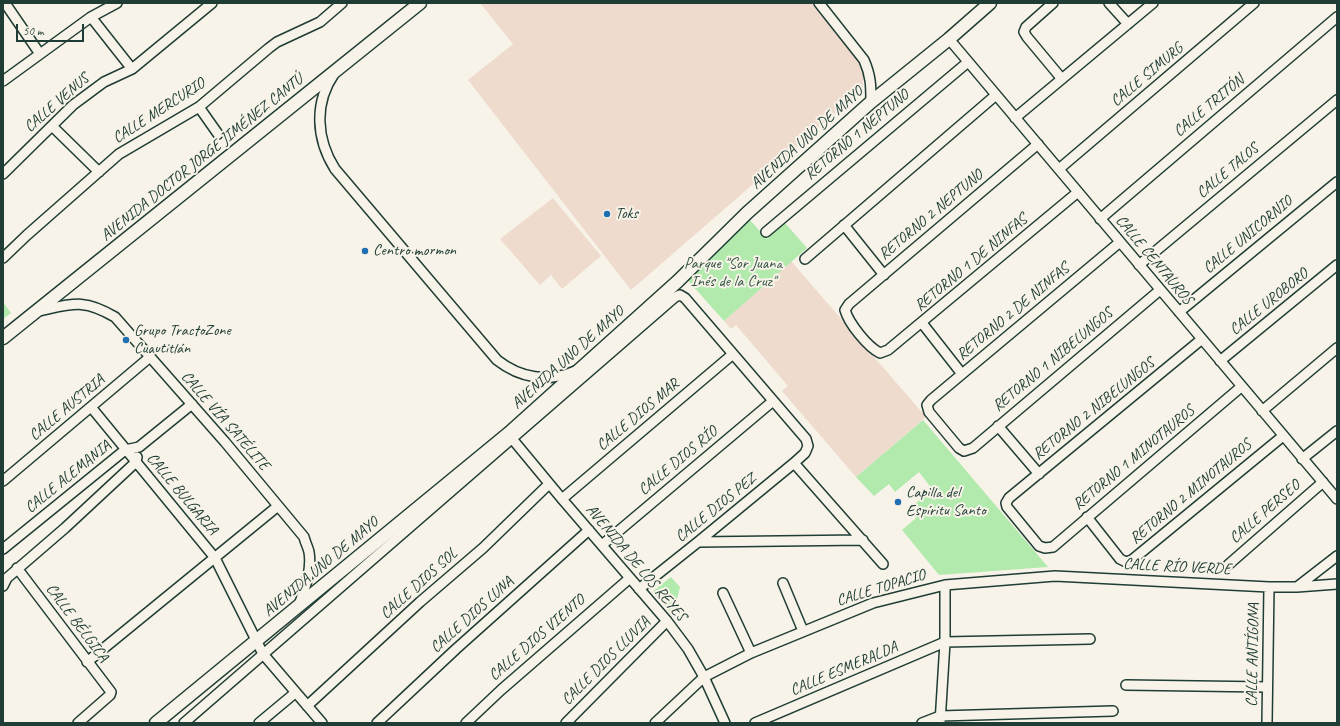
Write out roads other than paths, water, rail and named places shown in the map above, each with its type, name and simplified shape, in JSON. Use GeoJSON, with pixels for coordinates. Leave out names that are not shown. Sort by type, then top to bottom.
{"type":"FeatureCollection","features":[{"type":"Feature","properties":{"kind":"main road","name":"AVENIDA DOCTOR JORGE JIMÉNEZ CANTÚ"},"geometry":{"type":"LineString","coordinates":[[3,338],[420,3]]}},
{"type":"Feature","properties":{"kind":"main road","name":"AVENIDA UNO DE MAYO"},"geometry":{"type":"LineString","coordinates":[[156,723],[299,605],[511,436],[585,365],[663,301],[678,281],[732,226],[871,102],[949,39],[990,3]]}},
{"type":"Feature","properties":{"kind":"street"},"geometry":{"type":"LineString","coordinates":[[5,3],[40,54]]}},
{"type":"Feature","properties":{"kind":"street"},"geometry":{"type":"LineString","coordinates":[[3,81],[92,17],[117,3]]}},
{"type":"Feature","properties":{"kind":"street","name":"CALLE VENUS"},"geometry":{"type":"LineString","coordinates":[[3,174],[73,105],[104,82],[132,69],[212,3]]}},
{"type":"Feature","properties":{"kind":"street","name":"CALLE MERCURIO"},"geometry":{"type":"LineString","coordinates":[[3,258],[119,154],[199,107],[277,42],[320,22],[342,3]]}},
{"type":"Feature","properties":{"kind":"street"},"geometry":{"type":"LineString","coordinates":[[818,3],[864,60],[869,71],[871,82],[871,102]]}},
{"type":"Feature","properties":{"kind":"street"},"geometry":{"type":"LineString","coordinates":[[1054,3],[1026,27],[1024,32],[1062,79]]}},
{"type":"Feature","properties":{"kind":"street"},"geometry":{"type":"LineString","coordinates":[[1109,3],[1128,24]]}},
{"type":"Feature","properties":{"kind":"street"},"geometry":{"type":"LineString","coordinates":[[1015,118],[1153,3]]}},
{"type":"Feature","properties":{"kind":"street","name":"CALLE SIMURG"},"geometry":{"type":"LineString","coordinates":[[1059,169],[1254,3]]}},
{"type":"Feature","properties":{"kind":"street"},"geometry":{"type":"LineString","coordinates":[[92,17],[132,69]]}},
{"type":"Feature","properties":{"kind":"street","name":"CALLE TRITÓN"},"geometry":{"type":"LineString","coordinates":[[1100,219],[1337,17]]}},
{"type":"Feature","properties":{"kind":"street","name":"CALLE CENTAUROS"},"geometry":{"type":"LineString","coordinates":[[949,39],[1337,499]]}},
{"type":"Feature","properties":{"kind":"street","name":"RETORNO 1 NEPTUNO"},"geometry":{"type":"LineString","coordinates":[[766,232],[968,62]]}},
{"type":"Feature","properties":{"kind":"street"},"geometry":{"type":"LineString","coordinates":[[337,70],[327,87],[324,96],[320,124],[326,152],[330,161],[340,175],[503,365],[525,375],[542,378],[569,374],[585,365]]}},
{"type":"Feature","properties":{"kind":"street"},"geometry":{"type":"LineString","coordinates":[[805,259],[996,95]]}},
{"type":"Feature","properties":{"kind":"street","name":"CALLE TALOS"},"geometry":{"type":"LineString","coordinates":[[1139,265],[1337,100]]}},
{"type":"Feature","properties":{"kind":"street"},"geometry":{"type":"LineString","coordinates":[[199,107],[218,134]]}},
{"type":"Feature","properties":{"kind":"street"},"geometry":{"type":"LineString","coordinates":[[52,126],[99,172]]}},
{"type":"Feature","properties":{"kind":"street","name":"RETORNO 2 NEPTUNO"},"geometry":{"type":"LineString","coordinates":[[880,353],[872,350],[848,318],[845,310],[849,304],[1038,144]]}},
{"type":"Feature","properties":{"kind":"street","name":"CALLE UNICORNIO"},"geometry":{"type":"LineString","coordinates":[[1179,312],[1337,182]]}},
{"type":"Feature","properties":{"kind":"street","name":"RETORNO 1 DE NINFAS"},"geometry":{"type":"LineString","coordinates":[[880,353],[888,350],[922,323],[1078,192]]}},
{"type":"Feature","properties":{"kind":"street"},"geometry":{"type":"LineString","coordinates":[[844,225],[884,275]]}},
{"type":"Feature","properties":{"kind":"street","name":"RETORNO 2 DE NINFAS"},"geometry":{"type":"LineString","coordinates":[[964,451],[959,448],[929,412],[927,405],[931,400],[1120,242]]}},
{"type":"Feature","properties":{"kind":"street","name":"CALLE UROBORO"},"geometry":{"type":"LineString","coordinates":[[1220,361],[1337,266]]}},
{"type":"Feature","properties":{"kind":"street","name":"RETORNO 1 NIBELUNGOS"},"geometry":{"type":"LineString","coordinates":[[964,451],[973,448],[1160,290]]}},
{"type":"Feature","properties":{"kind":"street"},"geometry":{"type":"LineString","coordinates":[[184,723],[663,301],[680,295],[685,298],[772,400]]}},
{"type":"Feature","properties":{"kind":"street","name":"CALLE VÍA SATÉLITE"},"geometry":{"type":"LineString","coordinates":[[37,311],[72,304],[85,304],[100,308],[114,316],[226,442],[304,537],[309,552],[309,568],[306,584],[299,605]]}},
{"type":"Feature","properties":{"kind":"street"},"geometry":{"type":"LineString","coordinates":[[922,323],[962,374]]}},
{"type":"Feature","properties":{"kind":"street","name":"RETORNO 2 NIBELUNGOS"},"geometry":{"type":"LineString","coordinates":[[1045,548],[1039,546],[1008,507],[1006,503],[1009,498],[1202,339]]}},
{"type":"Feature","properties":{"kind":"street"},"geometry":{"type":"LineString","coordinates":[[1262,411],[1337,348]]}},
{"type":"Feature","properties":{"kind":"street","name":"CALLE DIOS MAR"},"geometry":{"type":"LineString","coordinates":[[562,499],[733,354]]}},
{"type":"Feature","properties":{"kind":"street","name":"CALLE AUSTRIA"},"geometry":{"type":"LineString","coordinates":[[3,481],[150,358]]}},
{"type":"Feature","properties":{"kind":"street","name":"RETORNO 1 MINOTAUROS"},"geometry":{"type":"LineString","coordinates":[[1045,548],[1053,546],[1241,387]]}},
{"type":"Feature","properties":{"kind":"street","name":"CALLE DIOS PEZ"},"geometry":{"type":"LineString","coordinates":[[639,589],[794,463],[804,453],[808,446],[806,439],[772,400]]}},
{"type":"Feature","properties":{"kind":"street","name":"CALLE DIOS RÍO"},"geometry":{"type":"LineString","coordinates":[[602,545],[772,400]]}},
{"type":"Feature","properties":{"kind":"street","name":"CALLE ALEMANIA"},"geometry":{"type":"LineString","coordinates":[[3,549],[125,450],[139,447],[192,404]]}},
{"type":"Feature","properties":{"kind":"street","name":"CALLE BULGARIA"},"geometry":{"type":"LineString","coordinates":[[91,407],[215,558],[257,641],[262,654],[322,723]]}},
{"type":"Feature","properties":{"kind":"street"},"geometry":{"type":"LineString","coordinates":[[998,426],[1038,474]]}},
{"type":"Feature","properties":{"kind":"street"},"geometry":{"type":"LineString","coordinates":[[1302,459],[1337,431]]}},
{"type":"Feature","properties":{"kind":"street","name":"AVENIDA DE LOS REYES"},"geometry":{"type":"LineString","coordinates":[[511,436],[549,484],[667,621],[688,648],[704,677],[725,723]]}},
{"type":"Feature","properties":{"kind":"street","name":"RETORNO 2 MINOTAUROS"},"geometry":{"type":"LineString","coordinates":[[1087,517],[1120,559],[1126,562],[1132,560],[1283,436]]}},
{"type":"Feature","properties":{"kind":"street"},"geometry":{"type":"LineString","coordinates":[[3,586],[7,578],[17,568],[65,528],[136,462],[139,447]]}},
{"type":"Feature","properties":{"kind":"street"},"geometry":{"type":"LineString","coordinates":[[794,463],[883,564]]}},
{"type":"Feature","properties":{"kind":"street","name":"CALLE PERSEO"},"geometry":{"type":"LineString","coordinates":[[1228,565],[1323,482]]}},
{"type":"Feature","properties":{"kind":"street","name":"CALLE DIOS SOL"},"geometry":{"type":"LineString","coordinates":[[307,706],[420,602],[483,548],[549,484]]}},
{"type":"Feature","properties":{"kind":"street"},"geometry":{"type":"LineString","coordinates":[[88,662],[278,506]]}},
{"type":"Feature","properties":{"kind":"street","name":"CALLE DIOS LUNA"},"geometry":{"type":"LineString","coordinates":[[377,723],[456,649],[589,530]]}},
{"type":"Feature","properties":{"kind":"street"},"geometry":{"type":"LineString","coordinates":[[698,542],[863,540]]}},
{"type":"Feature","properties":{"kind":"street"},"geometry":{"type":"LineString","coordinates":[[1297,587],[1337,556]]}},
{"type":"Feature","properties":{"kind":"street","name":"CALLE BÉLGICA"},"geometry":{"type":"LineString","coordinates":[[17,568],[111,692],[110,696],[78,723]]}},
{"type":"Feature","properties":{"kind":"street","name":"CALLE RÍO VERDE"},"geometry":{"type":"LineString","coordinates":[[1055,576],[1269,587],[1297,587],[1337,584]]}},
{"type":"Feature","properties":{"kind":"street","name":"CALLE TOPACIO"},"geometry":{"type":"LineString","coordinates":[[655,723],[704,677],[751,653],[873,603],[945,585],[1055,576]]}},
{"type":"Feature","properties":{"kind":"street","name":"CALLE DIOS VIENTO"},"geometry":{"type":"LineString","coordinates":[[466,723],[501,690],[630,578]]}},
{"type":"Feature","properties":{"kind":"street"},"geometry":{"type":"LineString","coordinates":[[783,583],[804,631]]}},
{"type":"Feature","properties":{"kind":"street"},"geometry":{"type":"LineString","coordinates":[[940,719],[945,642],[945,585]]}},
{"type":"Feature","properties":{"kind":"street","name":"CALLE ANTÍGONA"},"geometry":{"type":"LineString","coordinates":[[1267,723],[1269,587]]}},
{"type":"Feature","properties":{"kind":"street"},"geometry":{"type":"LineString","coordinates":[[723,593],[751,653]]}},
{"type":"Feature","properties":{"kind":"street","name":"CALLE DIOS LLUVIA"},"geometry":{"type":"LineString","coordinates":[[566,723],[667,621]]}},
{"type":"Feature","properties":{"kind":"street"},"geometry":{"type":"LineString","coordinates":[[945,642],[1090,639]]}},
{"type":"Feature","properties":{"kind":"street","name":"CALLE ESMERALDA"},"geometry":{"type":"LineString","coordinates":[[755,723],[945,642]]}},
{"type":"Feature","properties":{"kind":"street"},"geometry":{"type":"LineString","coordinates":[[1126,685],[1267,687]]}},
{"type":"Feature","properties":{"kind":"street"},"geometry":{"type":"LineString","coordinates":[[259,723],[295,693]]}},
{"type":"Feature","properties":{"kind":"street"},"geometry":{"type":"LineString","coordinates":[[922,723],[940,719],[1113,711]]}},
{"type":"Feature","properties":{"kind":"place","name":"Toks"},"geometry":{"type":"Point","coordinates":[607,214]}},
{"type":"Feature","properties":{"kind":"place","name":"Centro mormon"},"geometry":{"type":"Point","coordinates":[365,251]}},
{"type":"Feature","properties":{"kind":"place","name":"Grupo TractoZone Cuautitlán"},"geometry":{"type":"Point","coordinates":[126,340]}},
{"type":"Feature","properties":{"kind":"place","name":"Capilla del Espíritu Santo"},"geometry":{"type":"Point","coordinates":[898,502]}},
{"type":"Feature","properties":{"kind":"park label","name":"Parque \"Sor Juana Inés de la Cruz\""},"geometry":{"type":"Point","coordinates":[733,273]}}]}
